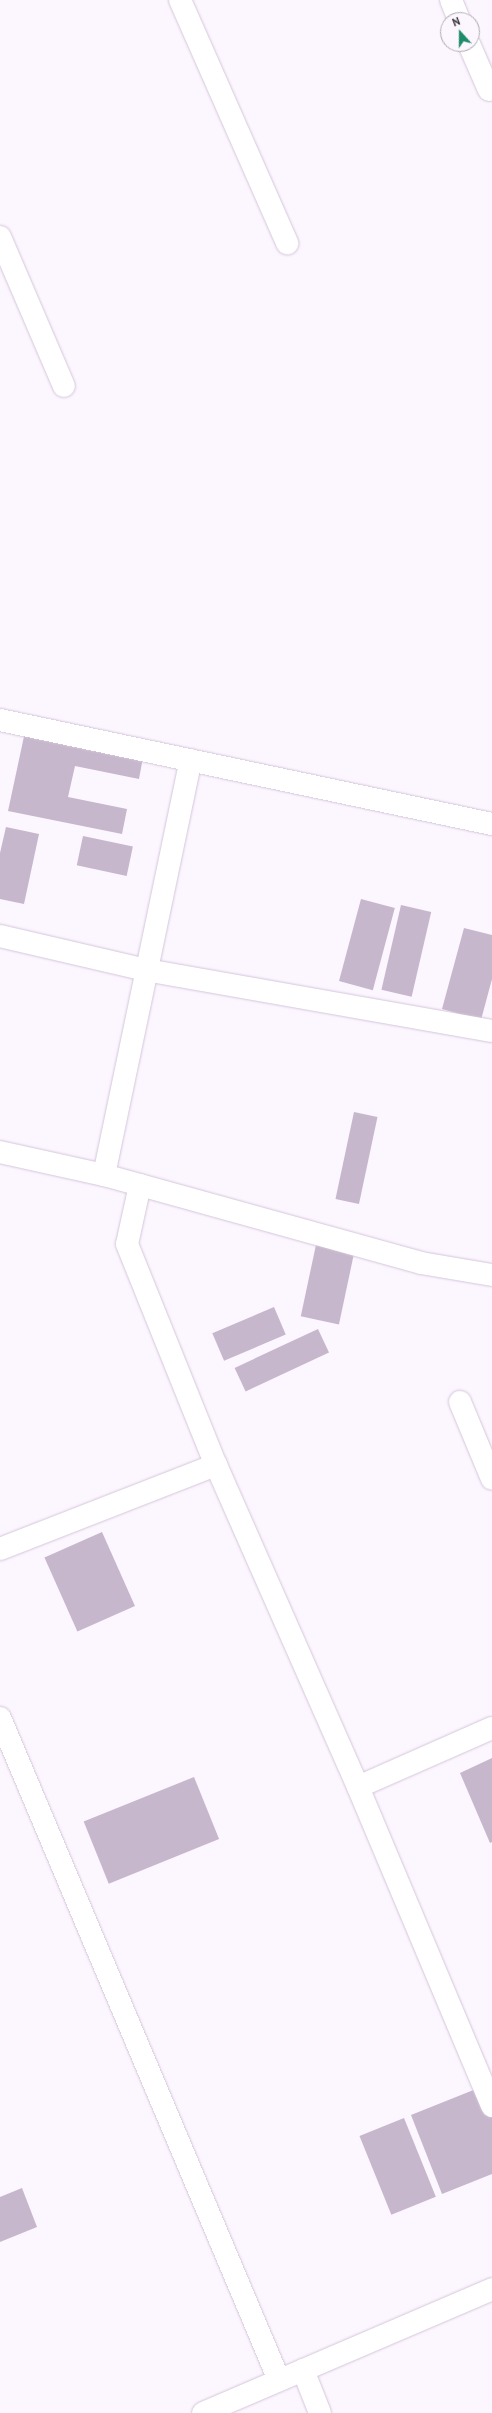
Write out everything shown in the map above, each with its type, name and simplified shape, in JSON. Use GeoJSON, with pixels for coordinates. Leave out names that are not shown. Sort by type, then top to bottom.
{"type":"FeatureCollection","features":[{"type":"Feature","properties":{"kind":"street"},"geometry":{"type":"LineString","coordinates":[[180,0],[287,243]]}},
{"type":"Feature","properties":{"kind":"street"},"geometry":{"type":"LineString","coordinates":[[451,0],[456,12]]}},
{"type":"Feature","properties":{"kind":"street"},"geometry":{"type":"LineString","coordinates":[[472,52],[489,90]]}},
{"type":"Feature","properties":{"kind":"street"},"geometry":{"type":"LineString","coordinates":[[0,237],[64,386]]}},
{"type":"Feature","properties":{"kind":"street"},"geometry":{"type":"LineString","coordinates":[[0,720],[492,824]]}},
{"type":"Feature","properties":{"kind":"street"},"geometry":{"type":"LineString","coordinates":[[104,1175],[190,760]]}},
{"type":"Feature","properties":{"kind":"street"},"geometry":{"type":"LineString","coordinates":[[0,936],[146,970],[492,1032]]}},
{"type":"Feature","properties":{"kind":"street"},"geometry":{"type":"LineString","coordinates":[[0,1152],[104,1175],[421,1263],[492,1275]]}},
{"type":"Feature","properties":{"kind":"street"},"geometry":{"type":"LineString","coordinates":[[140,1185],[127,1244],[216,1465],[358,1788],[492,2106]]}},
{"type":"Feature","properties":{"kind":"street"},"geometry":{"type":"LineString","coordinates":[[460,1402],[492,1479]]}},
{"type":"Feature","properties":{"kind":"street"},"geometry":{"type":"LineString","coordinates":[[0,1549],[216,1465]]}},
{"type":"Feature","properties":{"kind":"street"},"geometry":{"type":"LineString","coordinates":[[0,1718],[279,2380]]}},
{"type":"Feature","properties":{"kind":"street"},"geometry":{"type":"LineString","coordinates":[[358,1788],[492,1728]]}},
{"type":"Feature","properties":{"kind":"street"},"geometry":{"type":"LineString","coordinates":[[202,2413],[492,2289]]}},
{"type":"Feature","properties":{"kind":"street"},"geometry":{"type":"LineString","coordinates":[[303,2370],[320,2413]]}},
{"type":"Feature","properties":{"kind":"building"},"geometry":{"type":"Polygon","coordinates":[[[26,727],[144,752],[139,779],[75,766],[68,797],[127,809],[122,834],[8,811],[26,727]]]}},
{"type":"Feature","properties":{"kind":"building"},"geometry":{"type":"Polygon","coordinates":[[[6,827],[39,834],[24,904],[0,899],[0,853],[6,827]]]}},
{"type":"Feature","properties":{"kind":"building"},"geometry":{"type":"Polygon","coordinates":[[[83,836],[133,847],[127,876],[77,865],[83,836]]]}},
{"type":"Feature","properties":{"kind":"building"},"geometry":{"type":"Polygon","coordinates":[[[361,899],[395,908],[373,990],[339,981],[361,899]]]}},
{"type":"Feature","properties":{"kind":"building"},"geometry":{"type":"Polygon","coordinates":[[[401,905],[431,912],[412,997],[381,990],[401,905]]]}},
{"type":"Feature","properties":{"kind":"building"},"geometry":{"type":"Polygon","coordinates":[[[464,928],[492,935],[492,979],[481,1020],[442,1009],[464,928]]]}},
{"type":"Feature","properties":{"kind":"building"},"geometry":{"type":"Polygon","coordinates":[[[354,1112],[377,1117],[359,1204],[335,1199],[354,1112]]]}},
{"type":"Feature","properties":{"kind":"building"},"geometry":{"type":"Polygon","coordinates":[[[317,1240],[355,1248],[339,1324],[301,1316],[317,1240]]]}},
{"type":"Feature","properties":{"kind":"building"},"geometry":{"type":"Polygon","coordinates":[[[274,1307],[286,1335],[224,1361],[212,1333],[274,1307]]]}},
{"type":"Feature","properties":{"kind":"building"},"geometry":{"type":"Polygon","coordinates":[[[318,1329],[329,1353],[246,1391],[235,1368],[318,1329]]]}},
{"type":"Feature","properties":{"kind":"building"},"geometry":{"type":"Polygon","coordinates":[[[102,1532],[135,1606],[77,1632],[44,1558],[102,1532]]]}},
{"type":"Feature","properties":{"kind":"building"},"geometry":{"type":"Polygon","coordinates":[[[492,1758],[492,1842],[490,1843],[460,1773],[492,1758]]]}},
{"type":"Feature","properties":{"kind":"building"},"geometry":{"type":"Polygon","coordinates":[[[194,1777],[219,1839],[109,1884],[84,1822],[194,1777]]]}},
{"type":"Feature","properties":{"kind":"building"},"geometry":{"type":"Polygon","coordinates":[[[481,2087],[492,2115],[492,2174],[442,2194],[411,2115],[481,2087]]]}},
{"type":"Feature","properties":{"kind":"building"},"geometry":{"type":"Polygon","coordinates":[[[404,2118],[436,2197],[391,2215],[359,2136],[404,2118]]]}},
{"type":"Feature","properties":{"kind":"building"},"geometry":{"type":"Polygon","coordinates":[[[22,2188],[37,2227],[0,2242],[0,2197],[22,2188]]]}}]}
